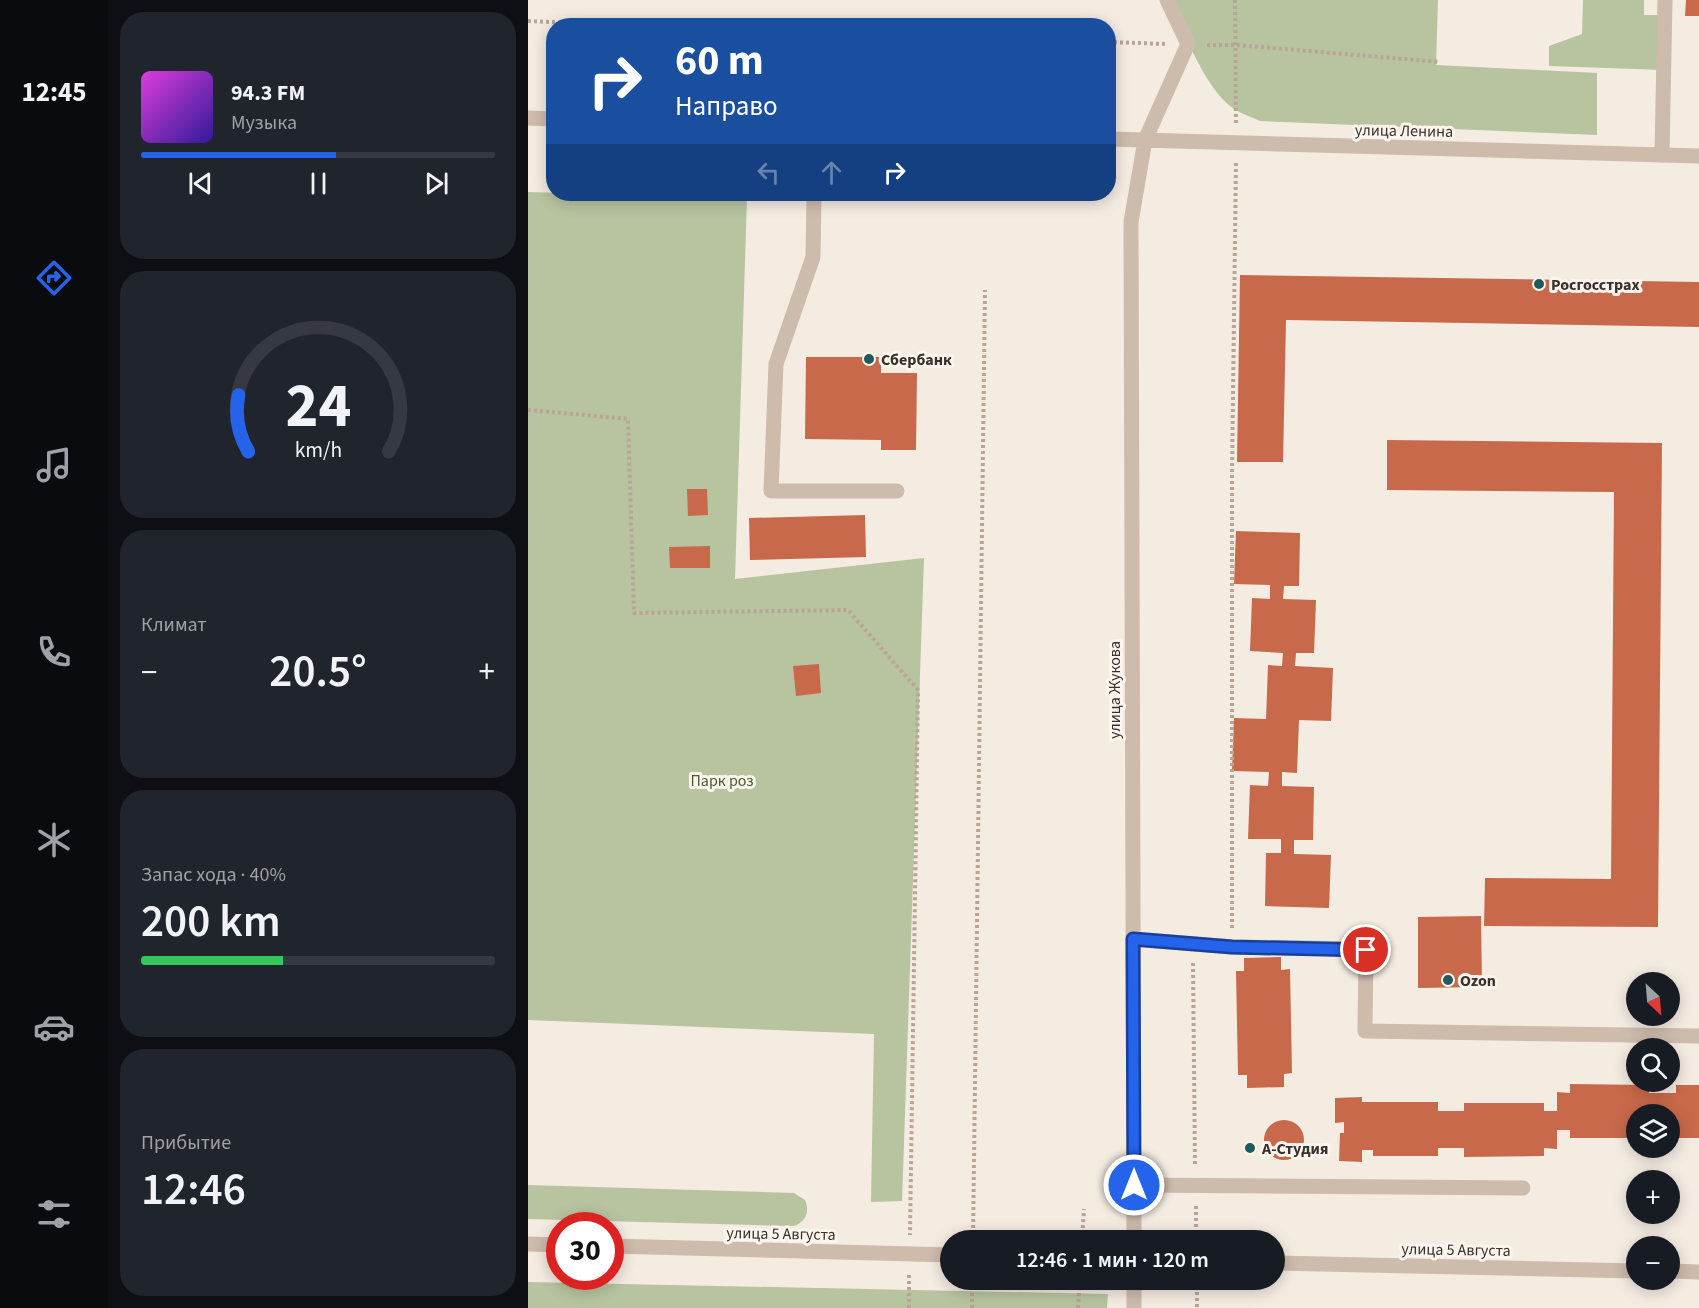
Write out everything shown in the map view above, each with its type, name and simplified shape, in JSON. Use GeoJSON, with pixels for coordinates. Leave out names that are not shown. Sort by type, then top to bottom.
{"type":"FeatureCollection","features":[{"type":"Feature","properties":{"kind":"street"},"geometry":{"type":"LineString","coordinates":[[1167,0],[1188,44]]}},
{"type":"Feature","properties":{"kind":"street"},"geometry":{"type":"LineString","coordinates":[[1662,155],[1665,0]]}},
{"type":"Feature","properties":{"kind":"street","name":"улица Жукова"},"geometry":{"type":"LineString","coordinates":[[1134,1230],[1131,222],[1146,140],[1188,44]]}},
{"type":"Feature","properties":{"kind":"street"},"geometry":{"type":"LineString","coordinates":[[528,118],[546,119]]}},
{"type":"Feature","properties":{"kind":"street","name":"улица Ленина"},"geometry":{"type":"LineString","coordinates":[[1116,139],[1699,156]]}},
{"type":"Feature","properties":{"kind":"street"},"geometry":{"type":"LineString","coordinates":[[814,201],[813,257],[776,364],[771,491],[897,491]]}},
{"type":"Feature","properties":{"kind":"street"},"geometry":{"type":"LineString","coordinates":[[1133,939],[1232,947],[1366,950],[1365,1031],[1699,1036]]}},
{"type":"Feature","properties":{"kind":"street"},"geometry":{"type":"LineString","coordinates":[[1134,1185],[1522,1188]]}},
{"type":"Feature","properties":{"kind":"street"},"geometry":{"type":"LineString","coordinates":[[528,1244],[546,1245]]}},
{"type":"Feature","properties":{"kind":"street","name":"улица 5 Августа"},"geometry":{"type":"LineString","coordinates":[[624,1246],[940,1255]]}},
{"type":"Feature","properties":{"kind":"street","name":"улица 5 Августа"},"geometry":{"type":"LineString","coordinates":[[1285,1263],[1626,1271]]}},
{"type":"Feature","properties":{"kind":"street"},"geometry":{"type":"LineString","coordinates":[[1680,1271],[1699,1272]]}},
{"type":"Feature","properties":{"kind":"street"},"geometry":{"type":"LineString","coordinates":[[1134,1290],[1134,1308]]}},
{"type":"Feature","properties":{"kind":"path"},"geometry":{"type":"LineString","coordinates":[[1232,947],[1232,476],[1237,45],[1235,0]]}},
{"type":"Feature","properties":{"kind":"path"},"geometry":{"type":"LineString","coordinates":[[528,21],[546,22]]}},
{"type":"Feature","properties":{"kind":"path"},"geometry":{"type":"LineString","coordinates":[[1116,42],[1237,45],[1440,62]]}},
{"type":"Feature","properties":{"kind":"path"},"geometry":{"type":"LineString","coordinates":[[973,1230],[985,290]]}},
{"type":"Feature","properties":{"kind":"path"},"geometry":{"type":"LineString","coordinates":[[528,410],[628,419],[634,614],[848,610],[918,690],[909,1308]]}},
{"type":"Feature","properties":{"kind":"path"},"geometry":{"type":"LineString","coordinates":[[1193,944],[1196,1230]]}},
{"type":"Feature","properties":{"kind":"path"},"geometry":{"type":"LineString","coordinates":[[1082,1230],[1083,1209]]}},
{"type":"Feature","properties":{"kind":"path"},"geometry":{"type":"LineString","coordinates":[[972,1290],[972,1308]]}},
{"type":"Feature","properties":{"kind":"path"},"geometry":{"type":"LineString","coordinates":[[1078,1308],[1079,1290]]}},
{"type":"Feature","properties":{"kind":"path"},"geometry":{"type":"LineString","coordinates":[[1197,1290],[1197,1308]]}},
{"type":"Feature","properties":{"kind":"green space"},"geometry":{"type":"Polygon","coordinates":[[[1169,0],[1438,0],[1436,65],[1597,73],[1597,135],[1260,121],[1234,109],[1213,88],[1196,59],[1169,0]]]}},
{"type":"Feature","properties":{"kind":"green space"},"geometry":{"type":"Polygon","coordinates":[[[1583,0],[1644,0],[1644,15],[1664,15],[1664,70],[1549,66],[1549,46],[1582,34],[1583,0]]]}},
{"type":"Feature","properties":{"kind":"green space","name":"Парк роз"},"geometry":{"type":"Polygon","coordinates":[[[528,192],[546,192],[546,201],[747,201],[735,579],[924,558],[902,1201],[871,1202],[874,1034],[528,1020],[528,192]]]}},
{"type":"Feature","properties":{"kind":"green space"},"geometry":{"type":"Polygon","coordinates":[[[528,1185],[794,1193],[805,1200],[807,1212],[804,1219],[794,1226],[624,1222],[624,1212],[546,1212],[546,1219],[528,1219],[528,1185]]]}},
{"type":"Feature","properties":{"kind":"green space"},"geometry":{"type":"Polygon","coordinates":[[[528,1282],[546,1282],[546,1290],[624,1290],[624,1284],[1108,1294],[1107,1308],[528,1308],[528,1282]]]}},
{"type":"Feature","properties":{"kind":"building"},"geometry":{"type":"Polygon","coordinates":[[[1686,0],[1699,0],[1699,16],[1685,16],[1686,0]]]}},
{"type":"Feature","properties":{"kind":"building"},"geometry":{"type":"Polygon","coordinates":[[[1240,275],[1699,282],[1699,327],[1286,320],[1283,462],[1237,462],[1240,275]]]}},
{"type":"Feature","properties":{"kind":"building"},"geometry":{"type":"Polygon","coordinates":[[[806,357],[881,357],[881,373],[917,373],[916,450],[881,450],[881,440],[805,439],[806,357]]]}},
{"type":"Feature","properties":{"kind":"building"},"geometry":{"type":"Polygon","coordinates":[[[1387,440],[1662,443],[1658,927],[1484,926],[1485,878],[1611,879],[1614,492],[1387,490],[1387,440]]]}},
{"type":"Feature","properties":{"kind":"building"},"geometry":{"type":"Polygon","coordinates":[[[687,489],[707,489],[708,515],[688,516],[687,489]]]}},
{"type":"Feature","properties":{"kind":"building"},"geometry":{"type":"Polygon","coordinates":[[[865,515],[866,557],[750,560],[749,518],[865,515]]]}},
{"type":"Feature","properties":{"kind":"building"},"geometry":{"type":"Polygon","coordinates":[[[1236,531],[1300,533],[1299,586],[1284,586],[1283,599],[1316,600],[1314,653],[1296,653],[1295,666],[1333,668],[1331,721],[1299,720],[1297,773],[1282,772],[1282,786],[1314,787],[1313,840],[1294,840],[1294,854],[1331,855],[1329,908],[1265,906],[1266,853],[1281,853],[1281,839],[1248,839],[1250,785],[1268,786],[1269,772],[1232,771],[1234,718],[1266,719],[1268,665],[1282,666],[1283,653],[1250,651],[1252,598],[1270,599],[1270,585],[1234,584],[1236,531]]]}},
{"type":"Feature","properties":{"kind":"building"},"geometry":{"type":"Polygon","coordinates":[[[710,546],[710,568],[670,568],[669,547],[710,546]]]}},
{"type":"Feature","properties":{"kind":"building"},"geometry":{"type":"Polygon","coordinates":[[[819,664],[821,693],[796,696],[793,666],[819,664]]]}},
{"type":"Feature","properties":{"kind":"building"},"geometry":{"type":"Polygon","coordinates":[[[1481,916],[1482,987],[1418,988],[1418,917],[1481,916]]]}},
{"type":"Feature","properties":{"kind":"building"},"geometry":{"type":"Polygon","coordinates":[[[1281,957],[1281,970],[1290,969],[1292,1073],[1284,1074],[1284,1087],[1247,1088],[1247,1075],[1238,1075],[1236,971],[1244,971],[1244,958],[1281,957]]]}},
{"type":"Feature","properties":{"kind":"building"},"geometry":{"type":"Polygon","coordinates":[[[1570,1084],[1626,1085],[1626,1092],[1649,1093],[1676,1093],[1680,1092],[1680,1085],[1699,1085],[1699,1138],[1680,1138],[1680,1104],[1626,1104],[1626,1138],[1570,1138],[1570,1130],[1557,1130],[1557,1149],[1544,1148],[1544,1156],[1464,1157],[1464,1148],[1438,1148],[1438,1156],[1373,1156],[1373,1150],[1362,1150],[1362,1162],[1339,1161],[1340,1133],[1344,1133],[1344,1122],[1335,1123],[1335,1098],[1362,1097],[1362,1102],[1438,1102],[1438,1111],[1464,1111],[1464,1103],[1544,1103],[1544,1111],[1557,1111],[1557,1092],[1570,1093],[1570,1084]]]}},
{"type":"Feature","properties":{"kind":"building"},"geometry":{"type":"Polygon","coordinates":[[[1284,1120],[1298,1126],[1304,1140],[1298,1154],[1284,1160],[1270,1154],[1264,1140],[1270,1126],[1284,1120]]]}},
{"type":"Feature","properties":{"kind":"place","name":"Росгосстрах"},"geometry":{"type":"Point","coordinates":[1539,284]}},
{"type":"Feature","properties":{"kind":"place","name":"Сбербанк"},"geometry":{"type":"Point","coordinates":[869,359]}},
{"type":"Feature","properties":{"kind":"place","name":"Ozon"},"geometry":{"type":"Point","coordinates":[1448,980]}},
{"type":"Feature","properties":{"kind":"place","name":"А-Студия"},"geometry":{"type":"Point","coordinates":[1250,1148]}},
{"type":"Feature","properties":{"kind":"route"},"geometry":{"type":"LineString","coordinates":[[1134,1185],[1133,939],[1232,947],[1366,950]]}}]}
